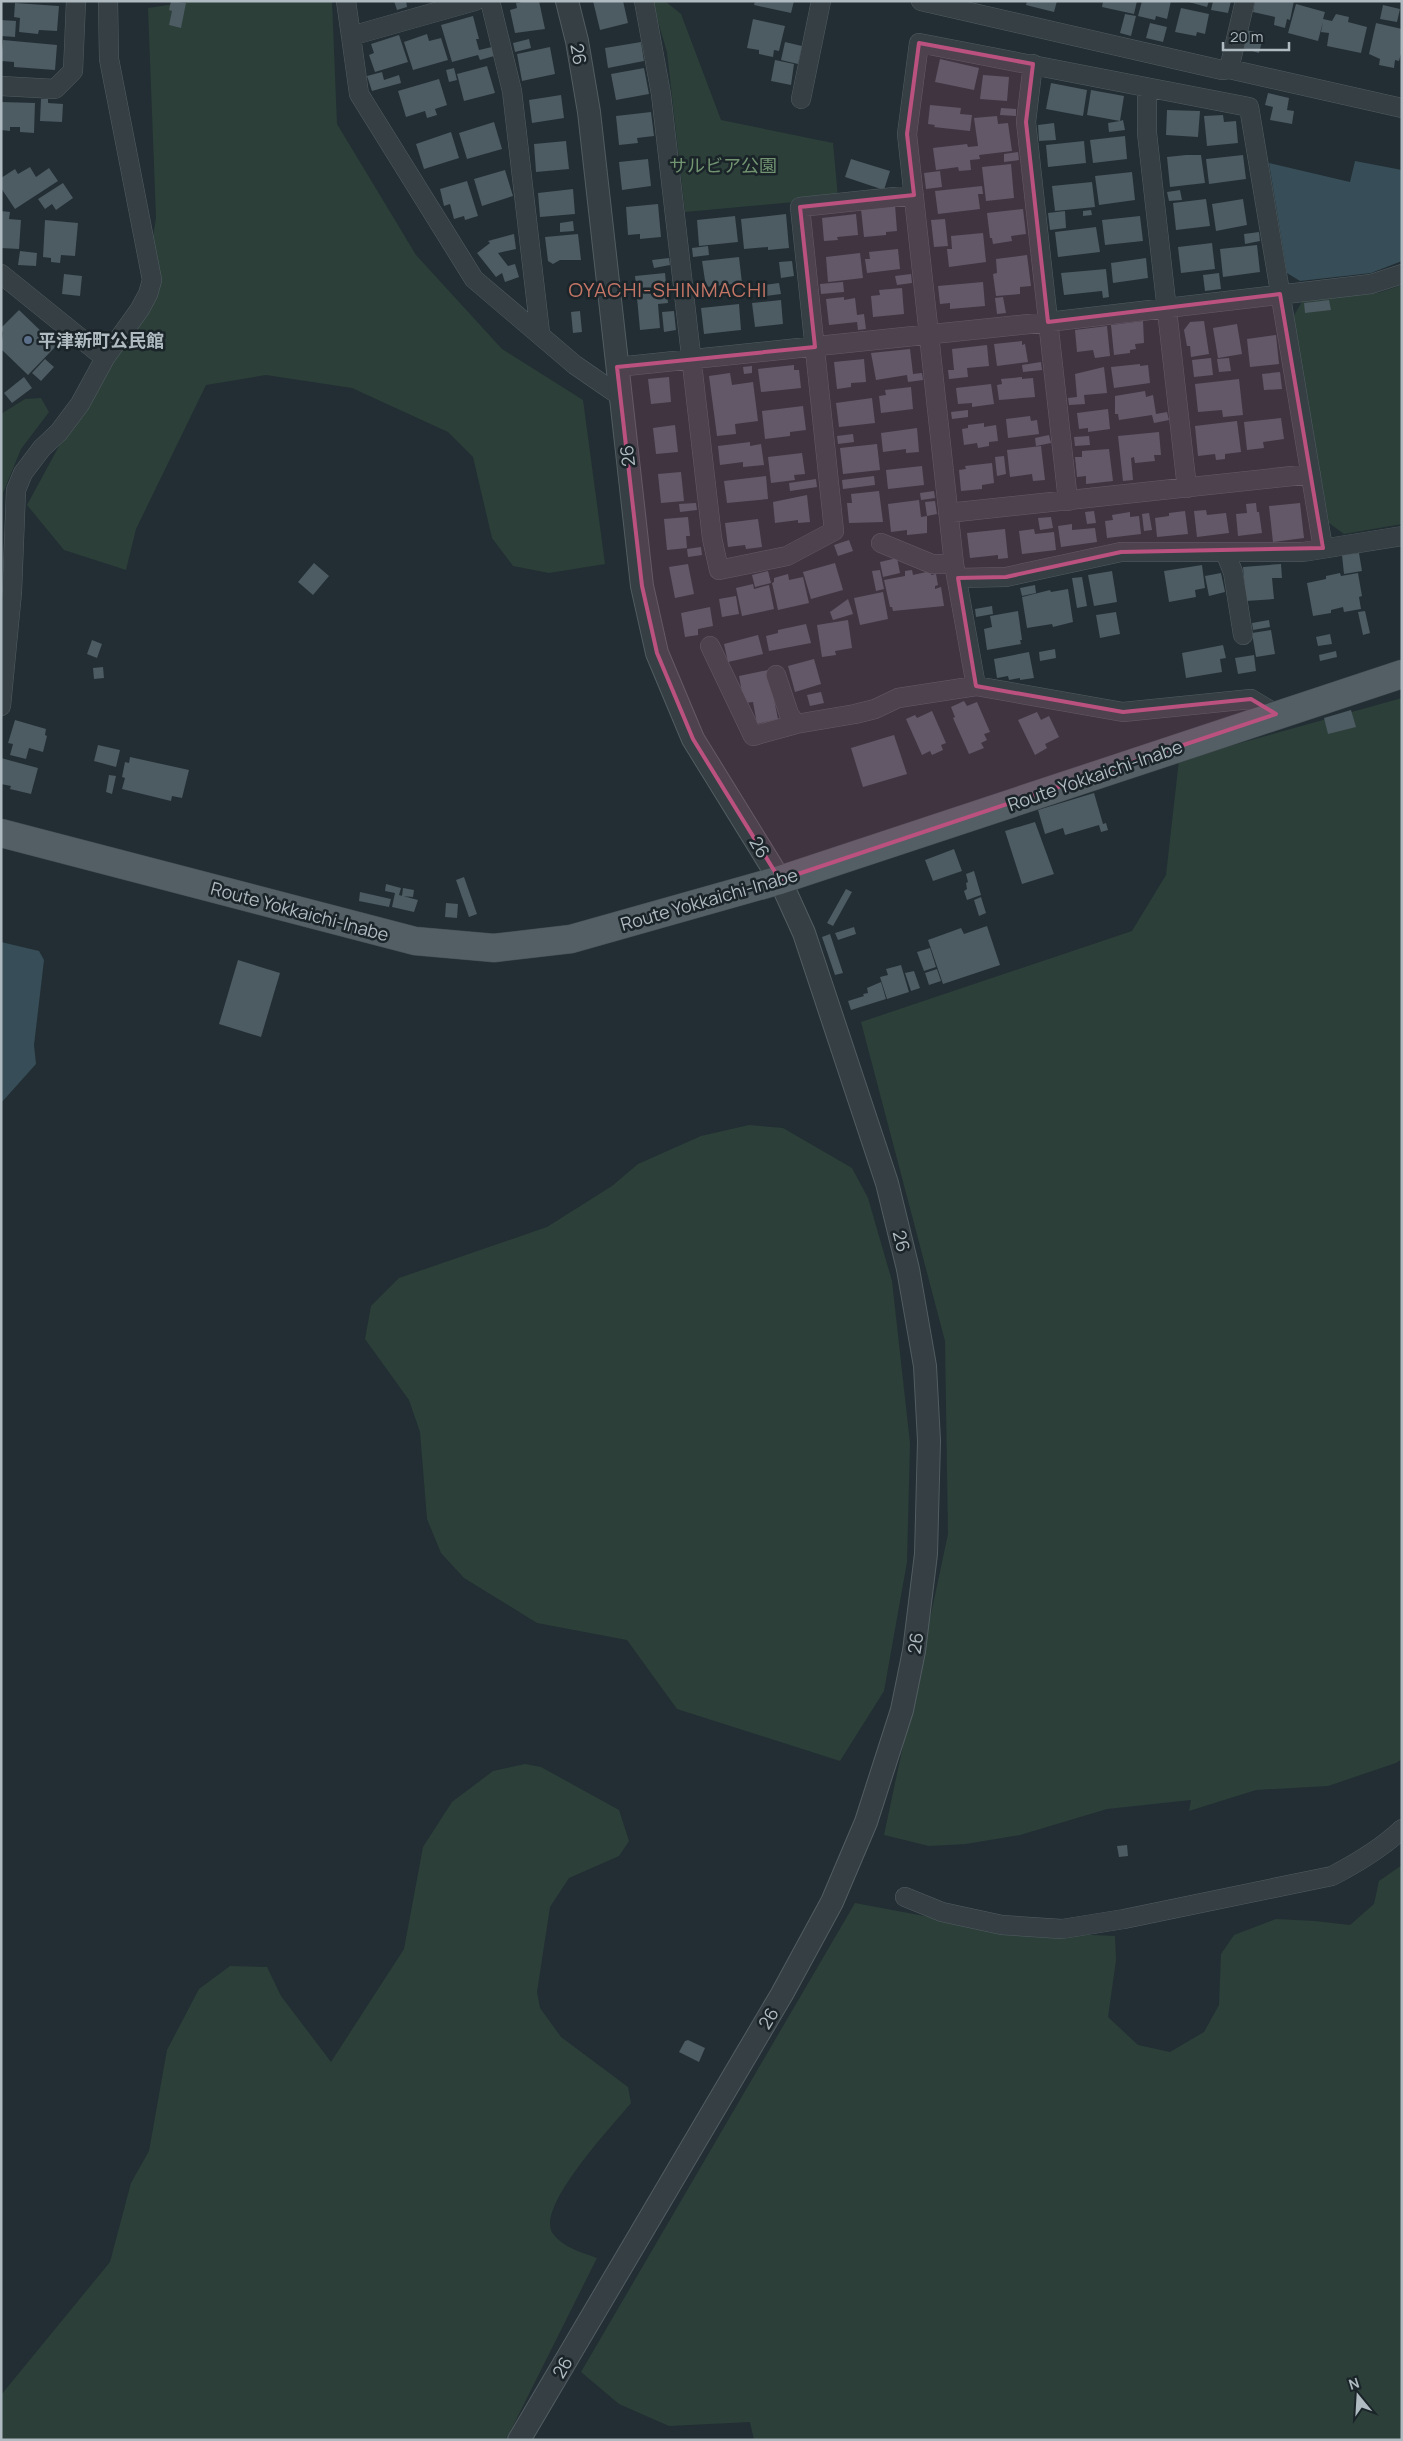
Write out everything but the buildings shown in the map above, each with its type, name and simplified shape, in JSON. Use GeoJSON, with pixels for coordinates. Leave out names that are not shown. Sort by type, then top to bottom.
{"type":"FeatureCollection","features":[{"type":"Feature","properties":{"kind":"main road","name":"Route Yokkaichi-Inabe"},"geometry":{"type":"LineString","coordinates":[[1,833],[415,941],[494,948],[570,939],[780,880],[1276,714],[1402,674]]}},
{"type":"Feature","properties":{"kind":"street"},"geometry":{"type":"LineString","coordinates":[[1,86],[55,89],[73,71],[76,1]]}},
{"type":"Feature","properties":{"kind":"street"},"geometry":{"type":"LineString","coordinates":[[1,706],[12,592],[16,490],[23,473],[42,448],[59,432],[80,404],[105,358],[140,309],[148,294],[152,280],[109,59],[108,1]]}},
{"type":"Feature","properties":{"kind":"street"},"geometry":{"type":"LineString","coordinates":[[346,1],[359,94],[474,278],[575,365],[620,396]]}},
{"type":"Feature","properties":{"kind":"street"},"geometry":{"type":"LineString","coordinates":[[351,36],[475,1]]}},
{"type":"Feature","properties":{"kind":"street"},"geometry":{"type":"LineString","coordinates":[[490,1],[512,91],[540,333]]}},
{"type":"Feature","properties":{"kind":"street","name":"26"},"geometry":{"type":"LineString","coordinates":[[520,2440],[782,1994],[832,1902],[866,1822],[887,1762],[902,1710],[914,1650],[926,1554],[929,1440],[925,1366],[908,1269],[887,1183],[804,934],[780,880],[693,739],[657,652],[642,586],[589,112],[577,41],[567,1]]}},
{"type":"Feature","properties":{"kind":"street"},"geometry":{"type":"LineString","coordinates":[[644,1],[661,94],[712,538],[719,570],[787,556],[834,531],[800,207],[914,195]]}},
{"type":"Feature","properties":{"kind":"street"},"geometry":{"type":"LineString","coordinates":[[801,99],[821,1]]}},
{"type":"Feature","properties":{"kind":"street"},"geometry":{"type":"LineString","coordinates":[[921,1],[1222,70],[1402,108]]}},
{"type":"Feature","properties":{"kind":"street"},"geometry":{"type":"LineString","coordinates":[[1229,70],[1245,1]]}},
{"type":"Feature","properties":{"kind":"street"},"geometry":{"type":"LineString","coordinates":[[976,686],[948,513],[907,134],[919,43],[1249,107],[1323,548]]}},
{"type":"Feature","properties":{"kind":"street"},"geometry":{"type":"LineString","coordinates":[[1033,64],[1026,122],[1068,501]]}},
{"type":"Feature","properties":{"kind":"street"},"geometry":{"type":"LineString","coordinates":[[1148,88],[1147,133],[1187,488]]}},
{"type":"Feature","properties":{"kind":"street"},"geometry":{"type":"LineString","coordinates":[[1,274],[105,358]]}},
{"type":"Feature","properties":{"kind":"street"},"geometry":{"type":"LineString","coordinates":[[617,367],[1048,322],[1371,284],[1402,274]]}},
{"type":"Feature","properties":{"kind":"street"},"geometry":{"type":"LineString","coordinates":[[948,513],[1311,474]]}},
{"type":"Feature","properties":{"kind":"street"},"geometry":{"type":"LineString","coordinates":[[881,543],[932,564],[956,571],[1006,577],[1121,552],[1302,552],[1402,536]]}},
{"type":"Feature","properties":{"kind":"street"},"geometry":{"type":"LineString","coordinates":[[1225,552],[1233,572],[1242,635]]}},
{"type":"Feature","properties":{"kind":"street"},"geometry":{"type":"LineString","coordinates":[[710,646],[753,736],[796,724],[875,709],[898,698],[976,686],[1123,712],[1251,699],[1276,714]]}},
{"type":"Feature","properties":{"kind":"street"},"geometry":{"type":"LineString","coordinates":[[776,675],[790,714],[796,724]]}},
{"type":"Feature","properties":{"kind":"street"},"geometry":{"type":"LineString","coordinates":[[904,1897],[942,1912],[994,1923],[1062,1929],[1124,1919],[1332,1876],[1367,1857],[1389,1842],[1402,1829]]}},
{"type":"Feature","properties":{"kind":"highlighted area"},"geometry":{"type":"Polygon","coordinates":[[[919,43],[1033,64],[1026,122],[1048,322],[1280,294],[1323,548],[1121,552],[1006,577],[958,578],[976,686],[1123,712],[1251,699],[1276,714],[780,880],[693,739],[657,653],[642,586],[617,367],[815,347],[800,207],[914,195],[907,134],[919,43]]]}},
{"type":"Feature","properties":{"kind":"green space"},"geometry":{"type":"Polygon","coordinates":[[[194,1],[332,1],[337,124],[416,255],[502,349],[583,400],[605,564],[549,573],[513,566],[492,538],[473,457],[448,432],[352,388],[266,375],[206,385],[136,529],[126,570],[64,550],[27,505],[145,288],[156,218],[148,8],[194,1]]]}},
{"type":"Feature","properties":{"kind":"green space","name":"サルビア公園"},"geometry":{"type":"Polygon","coordinates":[[[652,1],[665,1],[681,14],[721,120],[833,143],[838,198],[685,212],[667,52],[652,1]]]}},
{"type":"Feature","properties":{"kind":"green space"},"geometry":{"type":"Polygon","coordinates":[[[1402,285],[1402,524],[1344,534],[1329,523],[1293,317],[1303,300],[1378,293],[1402,285]]]}},
{"type":"Feature","properties":{"kind":"green space"},"geometry":{"type":"Polygon","coordinates":[[[41,398],[49,412],[21,449],[3,493],[1,520],[1,414],[25,399],[41,398]]]}},
{"type":"Feature","properties":{"kind":"green space"},"geometry":{"type":"Polygon","coordinates":[[[1402,698],[1402,1759],[1396,1763],[1328,1786],[1256,1790],[1189,1811],[1191,1800],[1107,1809],[1020,1835],[966,1844],[929,1846],[884,1835],[948,1534],[945,1341],[861,1022],[1132,931],[1166,875],[1179,760],[1402,698]]]}},
{"type":"Feature","properties":{"kind":"green space"},"geometry":{"type":"Polygon","coordinates":[[[749,1125],[783,1128],[852,1168],[868,1198],[892,1281],[910,1443],[907,1562],[884,1691],[840,1761],[677,1709],[627,1640],[537,1623],[464,1578],[441,1553],[427,1519],[420,1432],[409,1400],[365,1339],[371,1306],[399,1278],[547,1227],[612,1186],[638,1164],[701,1136],[749,1125]]]}},
{"type":"Feature","properties":{"kind":"green space"},"geometry":{"type":"Polygon","coordinates":[[[525,1764],[541,1767],[619,1810],[629,1841],[619,1856],[569,1878],[550,1907],[537,1992],[540,2008],[561,2037],[628,2087],[631,2103],[578,2167],[555,2206],[550,2222],[553,2234],[557,2239],[568,2246],[597,2258],[506,2440],[1,2440],[1,2395],[110,2262],[131,2183],[149,2151],[167,2050],[199,1989],[230,1966],[267,1967],[281,1996],[331,2062],[404,1949],[423,1847],[452,1802],[493,1771],[525,1764]]]}},
{"type":"Feature","properties":{"kind":"green space"},"geometry":{"type":"Polygon","coordinates":[[[1402,1865],[1402,2440],[754,2440],[750,2422],[669,2426],[619,2404],[581,2372],[855,1903],[1004,1931],[1115,1936],[1116,1960],[1108,2017],[1138,2045],[1170,2052],[1204,2032],[1219,2005],[1221,1954],[1234,1935],[1276,1919],[1350,1925],[1374,1904],[1379,1881],[1402,1865]]]}},
{"type":"Feature","properties":{"kind":"water"},"geometry":{"type":"Polygon","coordinates":[[[1355,161],[1402,170],[1402,261],[1371,273],[1300,281],[1287,273],[1269,163],[1350,182],[1355,161]]]}},
{"type":"Feature","properties":{"kind":"water"},"geometry":{"type":"Polygon","coordinates":[[[1,942],[39,951],[44,960],[34,1045],[36,1064],[1,1103],[1,942]]]}},
{"type":"Feature","properties":{"kind":"place","name":"平津新町公民館"},"geometry":{"type":"Point","coordinates":[28,340]}},
{"type":"Feature","properties":{"kind":"district","name":"OYACHI-SHINMACHI"},"geometry":{"type":"Point","coordinates":[668,289]}}]}
